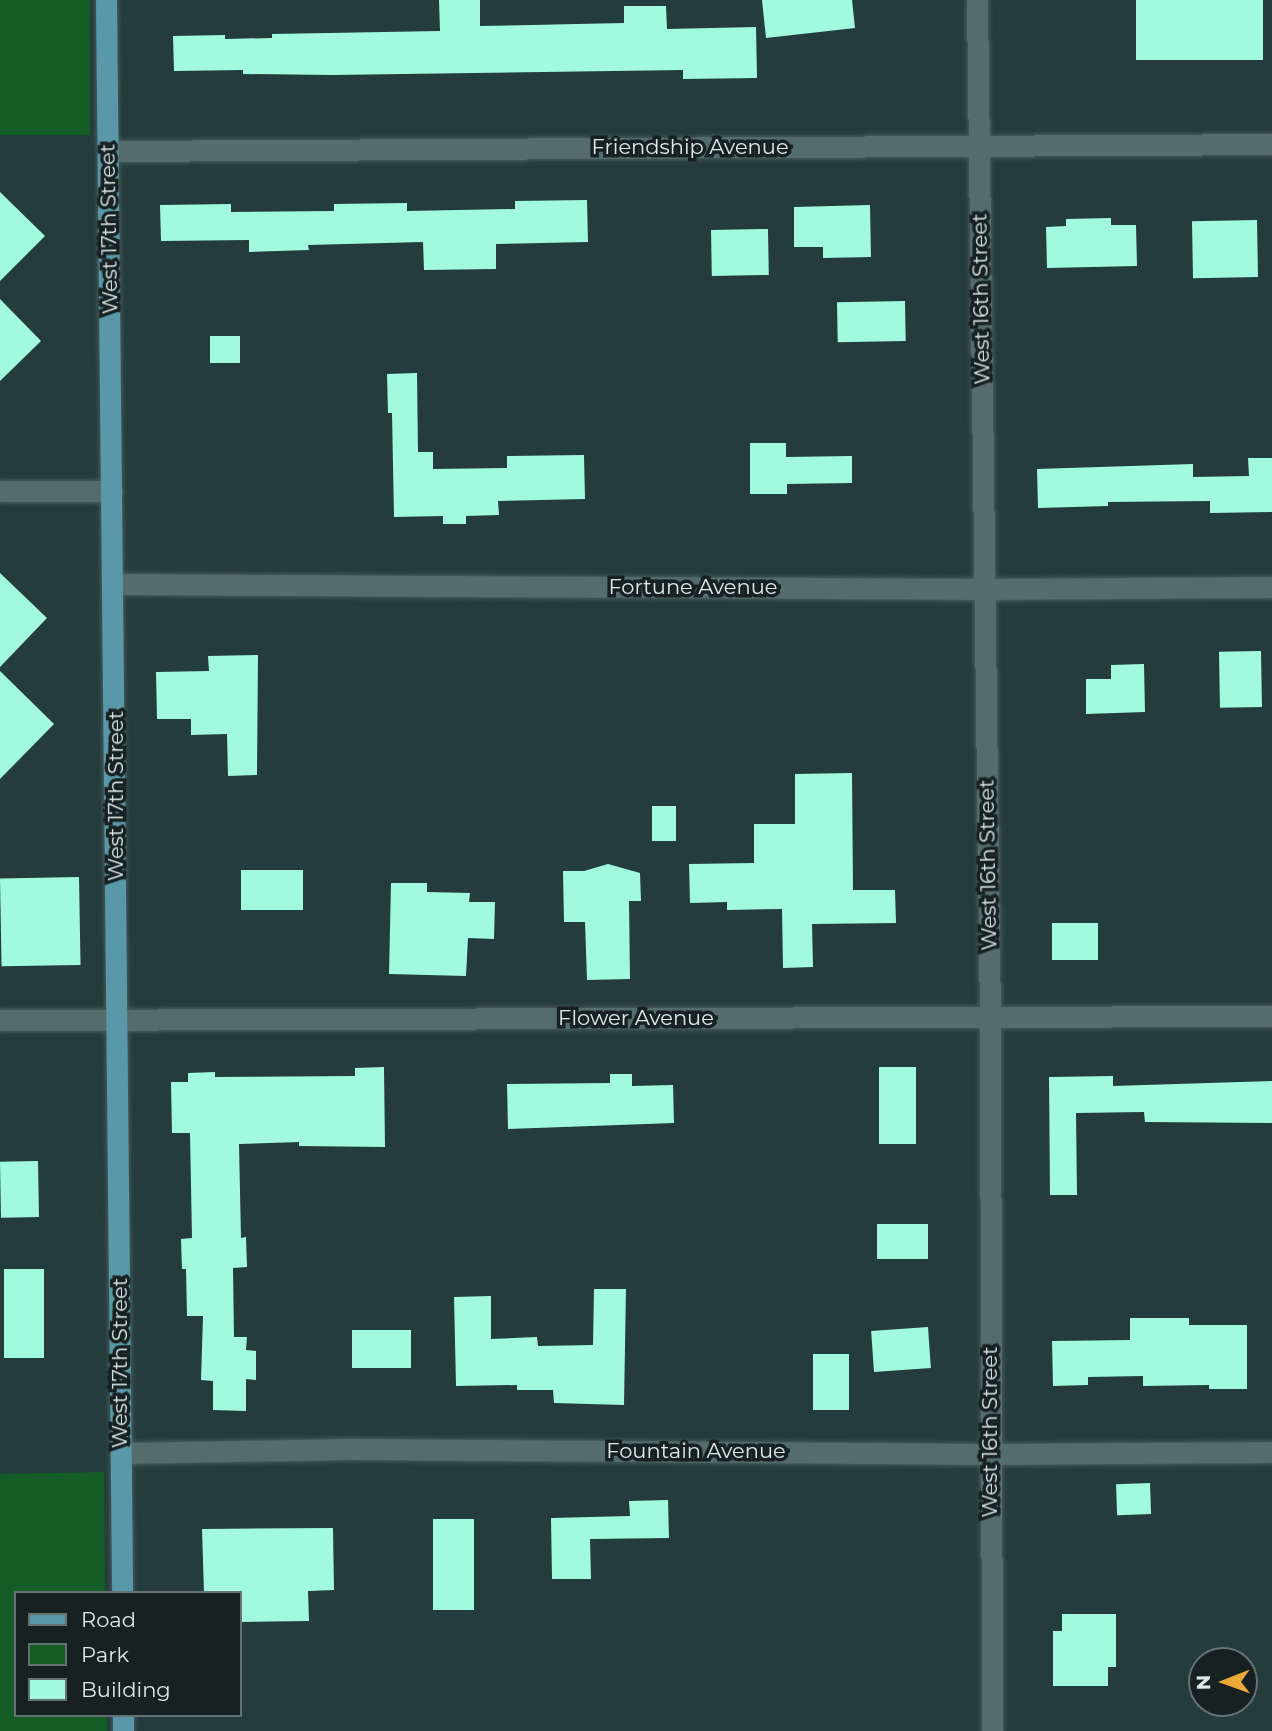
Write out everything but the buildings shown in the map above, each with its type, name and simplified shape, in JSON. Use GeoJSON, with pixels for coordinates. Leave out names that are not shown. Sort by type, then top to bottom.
{"type":"FeatureCollection","features":[{"type":"Feature","properties":{"kind":"main road","name":"West 17th Street"},"geometry":{"type":"LineString","coordinates":[[106,0],[114,584],[122,1591]]}},
{"type":"Feature","properties":{"kind":"street","name":"West 16th Street"},"geometry":{"type":"LineString","coordinates":[[977,0],[990,1017],[992,1731]]}},
{"type":"Feature","properties":{"kind":"street","name":"Friendship Avenue"},"geometry":{"type":"LineString","coordinates":[[108,151],[1272,144]]}},
{"type":"Feature","properties":{"kind":"street"},"geometry":{"type":"LineString","coordinates":[[0,491],[112,491]]}},
{"type":"Feature","properties":{"kind":"street","name":"Fortune Avenue"},"geometry":{"type":"LineString","coordinates":[[114,584],[985,589],[1272,587]]}},
{"type":"Feature","properties":{"kind":"street","name":"Flower Avenue"},"geometry":{"type":"LineString","coordinates":[[0,1020],[1272,1016]]}},
{"type":"Feature","properties":{"kind":"street","name":"Fountain Avenue"},"geometry":{"type":"LineString","coordinates":[[121,1452],[351,1448],[990,1454],[1272,1452]]}},
{"type":"Feature","properties":{"kind":"green space"},"geometry":{"type":"Polygon","coordinates":[[[0,0],[90,0],[90,135],[0,135],[0,0]]]}},
{"type":"Feature","properties":{"kind":"green space"},"geometry":{"type":"Polygon","coordinates":[[[104,1472],[105,1591],[14,1591],[14,1717],[107,1717],[107,1731],[0,1731],[0,1474],[104,1472]]]}}]}
